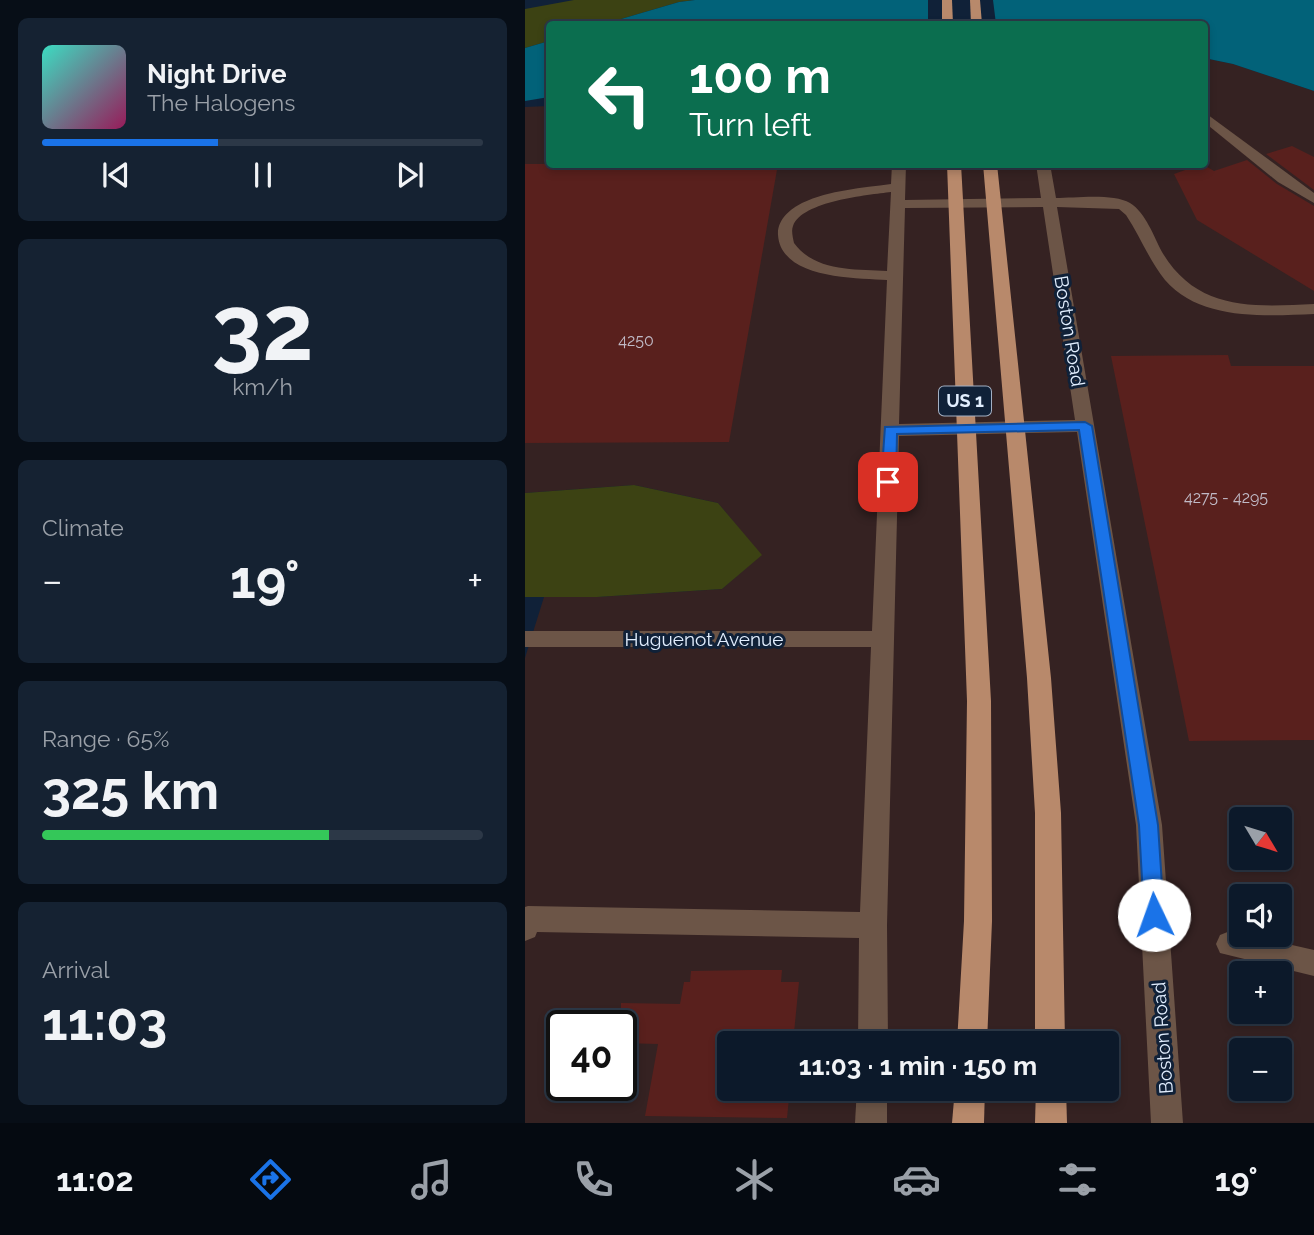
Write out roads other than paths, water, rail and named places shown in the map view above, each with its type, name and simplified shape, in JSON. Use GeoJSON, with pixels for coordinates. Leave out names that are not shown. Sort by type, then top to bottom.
{"type":"FeatureCollection","features":[{"type":"Feature","properties":{"kind":"main road"},"geometry":{"type":"LineString","coordinates":[[947,0],[948,21]]}},
{"type":"Feature","properties":{"kind":"main road"},"geometry":{"type":"LineString","coordinates":[[975,0],[977,21]]}},
{"type":"Feature","properties":{"kind":"main road","name":"US 1"},"geometry":{"type":"LineString","coordinates":[[954,168],[979,701],[978,920],[973,1031]]}},
{"type":"Feature","properties":{"kind":"main road","name":"US 1"},"geometry":{"type":"LineString","coordinates":[[990,168],[1019,454],[1048,813],[1050,1031]]}},
{"type":"Feature","properties":{"kind":"main road"},"geometry":{"type":"LineString","coordinates":[[968,1123],[969,1101]]}},
{"type":"Feature","properties":{"kind":"main road"},"geometry":{"type":"LineString","coordinates":[[1051,1101],[1051,1123]]}},
{"type":"Feature","properties":{"kind":"street"},"geometry":{"type":"LineString","coordinates":[[1208,119],[1283,179],[1314,199]]}},
{"type":"Feature","properties":{"kind":"street"},"geometry":{"type":"LineString","coordinates":[[873,1031],[873,925],[898,168]]}},
{"type":"Feature","properties":{"kind":"street","name":"Boston Road"},"geometry":{"type":"LineString","coordinates":[[1045,168],[1149,825],[1167,1123]]}},
{"type":"Feature","properties":{"kind":"street"},"geometry":{"type":"LineString","coordinates":[[895,276],[819,268],[802,260],[787,245],[784,232],[790,219],[826,199],[898,196],[1123,205],[1132,212],[1173,280],[1198,298],[1229,308],[1270,311],[1314,309]]}},
{"type":"Feature","properties":{"kind":"street"},"geometry":{"type":"LineString","coordinates":[[890,430],[1085,426]]}},
{"type":"Feature","properties":{"kind":"street","name":"Huguenot Avenue"},"geometry":{"type":"LineString","coordinates":[[525,639],[883,639]]}},
{"type":"Feature","properties":{"kind":"street"},"geometry":{"type":"LineString","coordinates":[[525,928],[528,919],[873,925]]}},
{"type":"Feature","properties":{"kind":"street"},"geometry":{"type":"LineString","coordinates":[[1243,947],[1314,963]]}},
{"type":"Feature","properties":{"kind":"street"},"geometry":{"type":"LineString","coordinates":[[871,1123],[872,1101]]}},
{"type":"Feature","properties":{"kind":"water"},"geometry":{"type":"Polygon","coordinates":[[[1314,0],[1314,91],[1233,64],[1208,59],[1208,21],[614,21],[679,2],[1314,0]]]}},
{"type":"Feature","properties":{"kind":"water"},"geometry":{"type":"Polygon","coordinates":[[[546,42],[546,98],[525,101],[525,48],[546,42]]]}}]}
